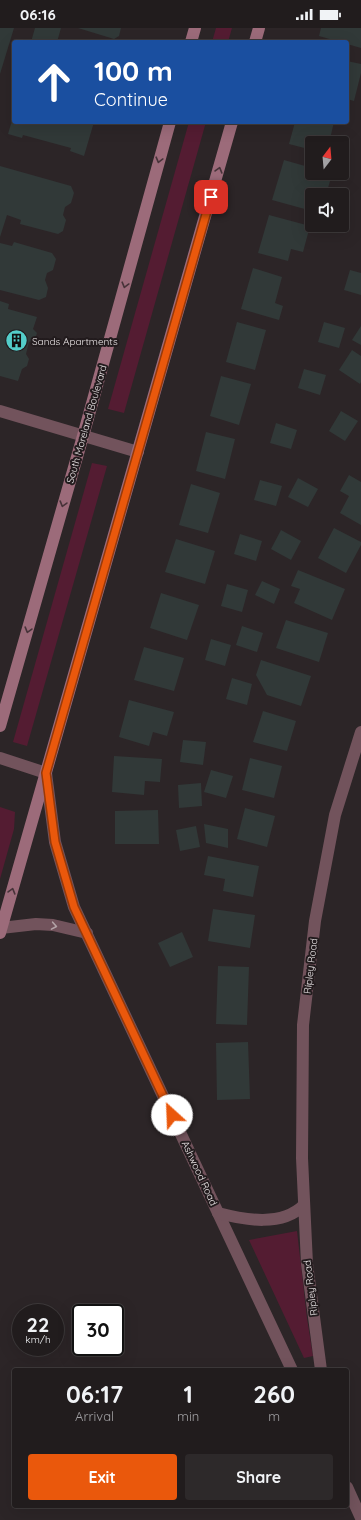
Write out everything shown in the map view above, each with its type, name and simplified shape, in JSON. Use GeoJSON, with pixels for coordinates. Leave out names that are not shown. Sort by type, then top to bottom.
{"type":"FeatureCollection","features":[{"type":"Feature","properties":{"kind":"street"},"geometry":{"type":"LineString","coordinates":[[192,40],[195,28]]}},
{"type":"Feature","properties":{"kind":"street"},"geometry":{"type":"LineString","coordinates":[[256,40],[259,28]]}},
{"type":"Feature","properties":{"kind":"street","name":"South Moreland Boulevard"},"geometry":{"type":"LineString","coordinates":[[0,726],[83,436],[169,124]]}},
{"type":"Feature","properties":{"kind":"street"},"geometry":{"type":"LineString","coordinates":[[87,933],[53,925],[36,924],[1,931],[231,124]]}},
{"type":"Feature","properties":{"kind":"street"},"geometry":{"type":"LineString","coordinates":[[0,411],[138,452]]}},
{"type":"Feature","properties":{"kind":"street","name":"Ripley Road"},"geometry":{"type":"LineString","coordinates":[[321,1368],[307,1264],[302,1158],[303,1025],[315,920],[335,815],[361,732]]}},
{"type":"Feature","properties":{"kind":"street"},"geometry":{"type":"LineString","coordinates":[[0,758],[46,773]]}},
{"type":"Feature","properties":{"kind":"street","name":"Ashwood Road"},"geometry":{"type":"LineString","coordinates":[[46,773],[55,842],[74,907],[291,1368]]}},
{"type":"Feature","properties":{"kind":"street"},"geometry":{"type":"LineString","coordinates":[[218,1212],[241,1219],[278,1219],[298,1211],[304,1205]]}},
{"type":"Feature","properties":{"kind":"street"},"geometry":{"type":"LineString","coordinates":[[349,1491],[361,1518]]}},
{"type":"Feature","properties":{"kind":"shaded area"},"geometry":{"type":"Polygon","coordinates":[[[216,28],[232,28],[229,40],[213,40],[216,28]]]}},
{"type":"Feature","properties":{"kind":"shaded area"},"geometry":{"type":"Polygon","coordinates":[[[188,124],[205,124],[124,413],[108,409],[188,124]]]}},
{"type":"Feature","properties":{"kind":"shaded area"},"geometry":{"type":"Polygon","coordinates":[[[92,463],[107,466],[27,746],[13,742],[92,463]]]}},
{"type":"Feature","properties":{"kind":"shaded area"},"geometry":{"type":"Polygon","coordinates":[[[0,807],[15,812],[14,829],[0,879],[0,807]]]}},
{"type":"Feature","properties":{"kind":"shaded area"},"geometry":{"type":"Polygon","coordinates":[[[297,1231],[313,1356],[304,1358],[249,1240],[297,1231]]]}},
{"type":"Feature","properties":{"kind":"building"},"geometry":{"type":"Polygon","coordinates":[[[0,28],[14,28],[0,74],[0,28]]]}},
{"type":"Feature","properties":{"kind":"building"},"geometry":{"type":"Polygon","coordinates":[[[35,28],[61,28],[58,40],[32,40],[35,28]]]}},
{"type":"Feature","properties":{"kind":"building"},"geometry":{"type":"Polygon","coordinates":[[[78,28],[121,28],[119,36],[114,39],[78,28]]]}},
{"type":"Feature","properties":{"kind":"building"},"geometry":{"type":"Polygon","coordinates":[[[321,28],[361,28],[361,48],[349,45],[349,40],[333,40],[319,36],[321,28]]]}},
{"type":"Feature","properties":{"kind":"building"},"geometry":{"type":"Polygon","coordinates":[[[349,61],[361,64],[361,73],[354,101],[349,100],[349,61]]]}},
{"type":"Feature","properties":{"kind":"building"},"geometry":{"type":"Polygon","coordinates":[[[12,121],[12,124],[93,124],[84,156],[70,151],[71,148],[23,135],[22,138],[8,134],[12,121]]]}},
{"type":"Feature","properties":{"kind":"building"},"geometry":{"type":"Polygon","coordinates":[[[294,124],[334,124],[331,136],[305,136],[305,148],[289,144],[294,124]]]}},
{"type":"Feature","properties":{"kind":"building"},"geometry":{"type":"Polygon","coordinates":[[[284,160],[305,166],[305,180],[330,180],[328,188],[305,188],[305,209],[272,200],[284,160]]]}},
{"type":"Feature","properties":{"kind":"building"},"geometry":{"type":"Polygon","coordinates":[[[0,166],[71,186],[74,193],[71,203],[65,207],[63,215],[66,220],[63,231],[58,234],[20,224],[21,220],[7,215],[0,237],[0,166]]]}},
{"type":"Feature","properties":{"kind":"building"},"geometry":{"type":"Polygon","coordinates":[[[269,215],[305,225],[305,232],[308,232],[303,252],[291,249],[288,261],[258,253],[269,215]]]}},
{"type":"Feature","properties":{"kind":"building"},"geometry":{"type":"Polygon","coordinates":[[[14,242],[52,253],[56,259],[53,270],[47,273],[45,280],[48,288],[46,297],[39,300],[0,290],[0,243],[12,246],[14,242]]]}},
{"type":"Feature","properties":{"kind":"building"},"geometry":{"type":"Polygon","coordinates":[[[253,268],[282,277],[275,303],[283,306],[279,320],[241,309],[253,268]]]}},
{"type":"Feature","properties":{"kind":"building"},"geometry":{"type":"Polygon","coordinates":[[[350,270],[361,273],[361,295],[344,290],[350,270]]]}},
{"type":"Feature","properties":{"kind":"building","name":"Sands Apartments"},"geometry":{"type":"Polygon","coordinates":[[[0,301],[9,304],[8,309],[37,317],[33,329],[37,333],[35,339],[29,342],[26,354],[29,359],[27,366],[22,369],[18,381],[0,376],[0,301]]]}},
{"type":"Feature","properties":{"kind":"building"},"geometry":{"type":"Polygon","coordinates":[[[237,322],[266,330],[255,370],[226,362],[237,322]]]}},
{"type":"Feature","properties":{"kind":"building"},"geometry":{"type":"Polygon","coordinates":[[[324,322],[345,328],[339,348],[318,342],[324,322]]]}},
{"type":"Feature","properties":{"kind":"building"},"geometry":{"type":"Polygon","coordinates":[[[361,326],[361,345],[352,340],[361,326]]]}},
{"type":"Feature","properties":{"kind":"building"},"geometry":{"type":"Polygon","coordinates":[[[352,350],[361,356],[360,384],[339,370],[352,350]]]}},
{"type":"Feature","properties":{"kind":"building"},"geometry":{"type":"Polygon","coordinates":[[[304,369],[326,375],[320,395],[298,388],[304,369]]]}},
{"type":"Feature","properties":{"kind":"building"},"geometry":{"type":"Polygon","coordinates":[[[221,376],[251,384],[239,425],[210,416],[221,376]]]}},
{"type":"Feature","properties":{"kind":"building"},"geometry":{"type":"Polygon","coordinates":[[[341,411],[358,421],[345,441],[329,431],[341,411]]]}},
{"type":"Feature","properties":{"kind":"building"},"geometry":{"type":"Polygon","coordinates":[[[276,423],[297,430],[291,449],[270,443],[276,423]]]}},
{"type":"Feature","properties":{"kind":"building"},"geometry":{"type":"Polygon","coordinates":[[[206,432],[235,439],[225,479],[196,471],[206,432]]]}},
{"type":"Feature","properties":{"kind":"building"},"geometry":{"type":"Polygon","coordinates":[[[349,475],[361,482],[361,525],[340,513],[349,496],[340,491],[349,475]]]}},
{"type":"Feature","properties":{"kind":"building"},"geometry":{"type":"Polygon","coordinates":[[[298,478],[318,489],[308,507],[288,497],[298,478]]]}},
{"type":"Feature","properties":{"kind":"building"},"geometry":{"type":"Polygon","coordinates":[[[260,480],[282,486],[276,506],[254,500],[260,480]]]}},
{"type":"Feature","properties":{"kind":"building"},"geometry":{"type":"Polygon","coordinates":[[[191,484],[220,493],[208,533],[179,525],[191,484]]]}},
{"type":"Feature","properties":{"kind":"building"},"geometry":{"type":"Polygon","coordinates":[[[334,528],[361,542],[361,545],[346,573],[318,558],[334,528]]]}},
{"type":"Feature","properties":{"kind":"building"},"geometry":{"type":"Polygon","coordinates":[[[281,530],[301,541],[291,560],[271,549],[281,530]]]}},
{"type":"Feature","properties":{"kind":"building"},"geometry":{"type":"Polygon","coordinates":[[[240,534],[262,541],[256,561],[234,554],[240,534]]]}},
{"type":"Feature","properties":{"kind":"building"},"geometry":{"type":"Polygon","coordinates":[[[176,539],[215,551],[205,584],[165,572],[176,539]]]}},
{"type":"Feature","properties":{"kind":"building"},"geometry":{"type":"Polygon","coordinates":[[[298,570],[345,589],[332,620],[294,603],[300,589],[291,586],[298,570]]]}},
{"type":"Feature","properties":{"kind":"building"},"geometry":{"type":"Polygon","coordinates":[[[262,581],[280,589],[274,604],[255,595],[262,581]]]}},
{"type":"Feature","properties":{"kind":"building"},"geometry":{"type":"Polygon","coordinates":[[[227,584],[248,590],[242,612],[221,606],[227,584]]]}},
{"type":"Feature","properties":{"kind":"building"},"geometry":{"type":"Polygon","coordinates":[[[161,593],[199,605],[187,640],[150,628],[161,593]]]}},
{"type":"Feature","properties":{"kind":"building"},"geometry":{"type":"Polygon","coordinates":[[[286,620],[328,633],[319,662],[276,648],[286,620]]]}},
{"type":"Feature","properties":{"kind":"building"},"geometry":{"type":"Polygon","coordinates":[[[242,626],[263,633],[257,652],[236,645],[242,626]]]}},
{"type":"Feature","properties":{"kind":"building"},"geometry":{"type":"Polygon","coordinates":[[[211,639],[231,645],[225,666],[205,660],[211,639]]]}},
{"type":"Feature","properties":{"kind":"building"},"geometry":{"type":"Polygon","coordinates":[[[144,647],[184,658],[174,691],[134,680],[144,647]]]}},
{"type":"Feature","properties":{"kind":"building"},"geometry":{"type":"Polygon","coordinates":[[[261,660],[311,676],[301,706],[267,695],[256,675],[261,660]]]}},
{"type":"Feature","properties":{"kind":"building"},"geometry":{"type":"Polygon","coordinates":[[[232,678],[252,684],[247,705],[226,699],[232,678]]]}},
{"type":"Feature","properties":{"kind":"building"},"geometry":{"type":"Polygon","coordinates":[[[129,700],[174,712],[167,736],[153,732],[149,746],[119,737],[129,700]]]}},
{"type":"Feature","properties":{"kind":"building"},"geometry":{"type":"Polygon","coordinates":[[[263,711],[296,721],[287,751],[253,742],[263,711]]]}},
{"type":"Feature","properties":{"kind":"building"},"geometry":{"type":"Polygon","coordinates":[[[183,740],[206,742],[203,765],[180,762],[183,740]]]}},
{"type":"Feature","properties":{"kind":"building"},"geometry":{"type":"Polygon","coordinates":[[[114,756],[162,759],[160,782],[145,781],[144,795],[112,792],[114,756]]]}},
{"type":"Feature","properties":{"kind":"building"},"geometry":{"type":"Polygon","coordinates":[[[250,758],[282,766],[274,798],[242,790],[250,758]]]}},
{"type":"Feature","properties":{"kind":"building"},"geometry":{"type":"Polygon","coordinates":[[[211,770],[233,776],[226,798],[204,792],[211,770]]]}},
{"type":"Feature","properties":{"kind":"building"},"geometry":{"type":"Polygon","coordinates":[[[201,783],[202,806],[179,808],[178,785],[201,783]]]}},
{"type":"Feature","properties":{"kind":"building"},"geometry":{"type":"Polygon","coordinates":[[[245,808],[275,816],[267,847],[237,839],[245,808]]]}},
{"type":"Feature","properties":{"kind":"building"},"geometry":{"type":"Polygon","coordinates":[[[158,810],[159,844],[115,844],[115,811],[158,810]]]}},
{"type":"Feature","properties":{"kind":"building"},"geometry":{"type":"Polygon","coordinates":[[[204,824],[228,829],[228,848],[206,843],[204,824]]]}},
{"type":"Feature","properties":{"kind":"building"},"geometry":{"type":"Polygon","coordinates":[[[196,826],[200,847],[180,851],[176,830],[196,826]]]}},
{"type":"Feature","properties":{"kind":"building"},"geometry":{"type":"Polygon","coordinates":[[[208,856],[259,866],[253,897],[223,891],[225,879],[204,875],[208,856]]]}},
{"type":"Feature","properties":{"kind":"building"},"geometry":{"type":"Polygon","coordinates":[[[213,909],[255,915],[250,948],[208,941],[213,909]]]}},
{"type":"Feature","properties":{"kind":"building"},"geometry":{"type":"Polygon","coordinates":[[[182,932],[193,957],[170,967],[158,943],[182,932]]]}},
{"type":"Feature","properties":{"kind":"building"},"geometry":{"type":"Polygon","coordinates":[[[218,966],[249,967],[247,1025],[216,1024],[218,966]]]}},
{"type":"Feature","properties":{"kind":"building"},"geometry":{"type":"Polygon","coordinates":[[[248,1042],[250,1099],[217,1100],[216,1043],[248,1042]]]}},
{"type":"Feature","properties":{"kind":"place","name":"Sands Apartments"},"geometry":{"type":"Point","coordinates":[16,341]}},
{"type":"Feature","properties":{"kind":"route"},"geometry":{"type":"LineString","coordinates":[[172,1115],[74,907],[55,842],[46,773],[211,197]]}}]}
